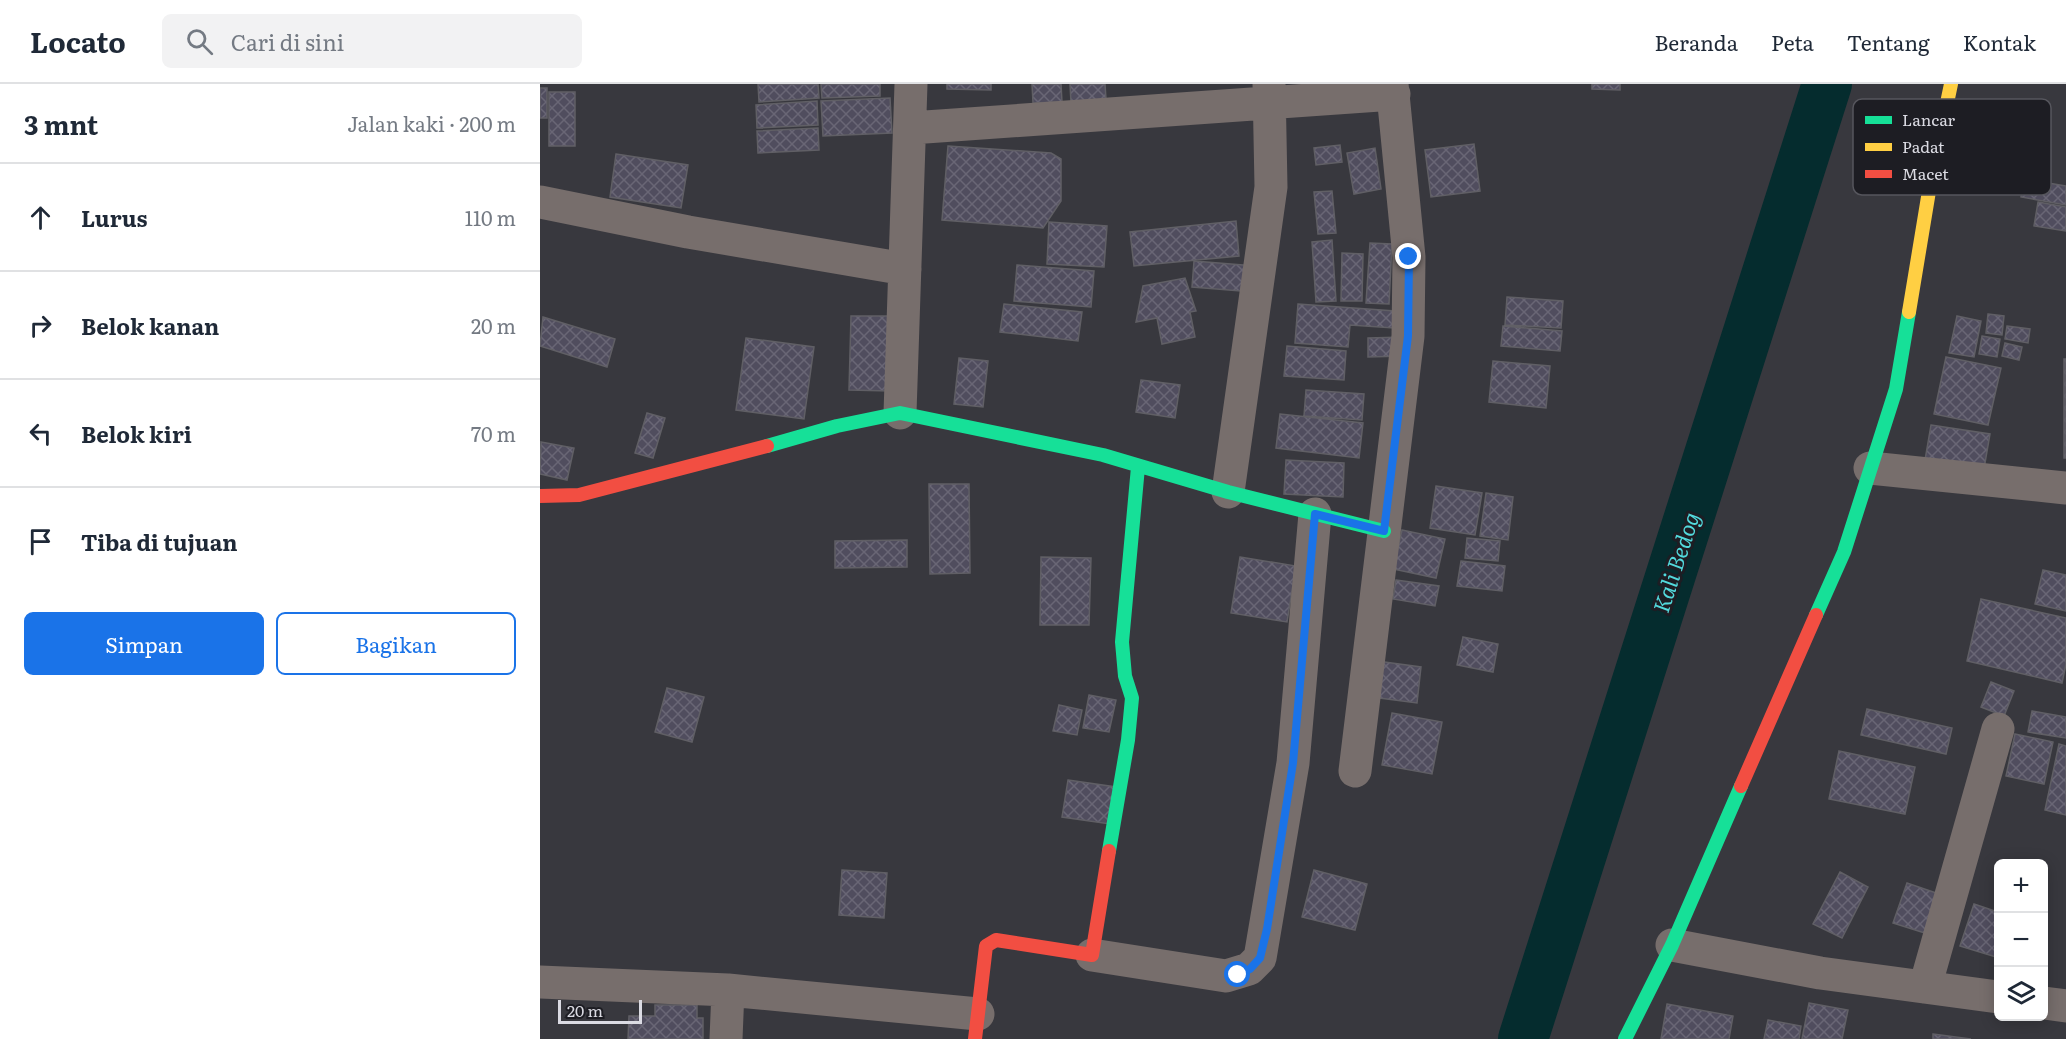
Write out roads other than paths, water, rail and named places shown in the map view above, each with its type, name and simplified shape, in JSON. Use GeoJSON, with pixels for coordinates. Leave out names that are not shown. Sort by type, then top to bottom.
{"type":"FeatureCollection","features":[{"type":"Feature","properties":{"kind":"street"},"geometry":{"type":"LineString","coordinates":[[900,413],[911,84]]}},
{"type":"Feature","properties":{"kind":"street"},"geometry":{"type":"LineString","coordinates":[[1948,99],[1951,84]]}},
{"type":"Feature","properties":{"kind":"street"},"geometry":{"type":"LineString","coordinates":[[911,128],[1270,93],[1393,89],[1409,257],[1408,336],[1355,771]]}},
{"type":"Feature","properties":{"kind":"street"},"geometry":{"type":"LineString","coordinates":[[1228,492],[1271,187],[1270,93]]}},
{"type":"Feature","properties":{"kind":"street"},"geometry":{"type":"LineString","coordinates":[[1625,1039],[1672,945],[1844,552],[1896,389],[1928,195]]}},
{"type":"Feature","properties":{"kind":"street"},"geometry":{"type":"LineString","coordinates":[[540,202],[688,232],[905,269]]}},
{"type":"Feature","properties":{"kind":"street"},"geometry":{"type":"LineString","coordinates":[[540,495],[579,495],[837,426],[900,413],[1103,455],[1228,492],[1384,531]]}},
{"type":"Feature","properties":{"kind":"street"},"geometry":{"type":"LineString","coordinates":[[1092,955],[1132,698],[1125,676],[1122,642],[1138,467]]}},
{"type":"Feature","properties":{"kind":"street"},"geometry":{"type":"LineString","coordinates":[[1870,468],[2066,488]]}},
{"type":"Feature","properties":{"kind":"street"},"geometry":{"type":"LineString","coordinates":[[540,982],[728,990],[977,1027],[984,953],[986,946],[996,940],[1226,976],[1250,969],[1260,958],[1293,763],[1315,514]]}},
{"type":"Feature","properties":{"kind":"street"},"geometry":{"type":"LineString","coordinates":[[1925,987],[1998,729]]}},
{"type":"Feature","properties":{"kind":"street"},"geometry":{"type":"LineString","coordinates":[[1672,945],[1820,973],[1994,996]]}},
{"type":"Feature","properties":{"kind":"street"},"geometry":{"type":"LineString","coordinates":[[726,1039],[728,990]]}},
{"type":"Feature","properties":{"kind":"street"},"geometry":{"type":"LineString","coordinates":[[2048,1004],[2066,1006]]}},
{"type":"Feature","properties":{"kind":"waterway","name":"Kali Bedog"},"geometry":{"type":"LineString","coordinates":[[1523,1039],[1827,84]]}}]}
